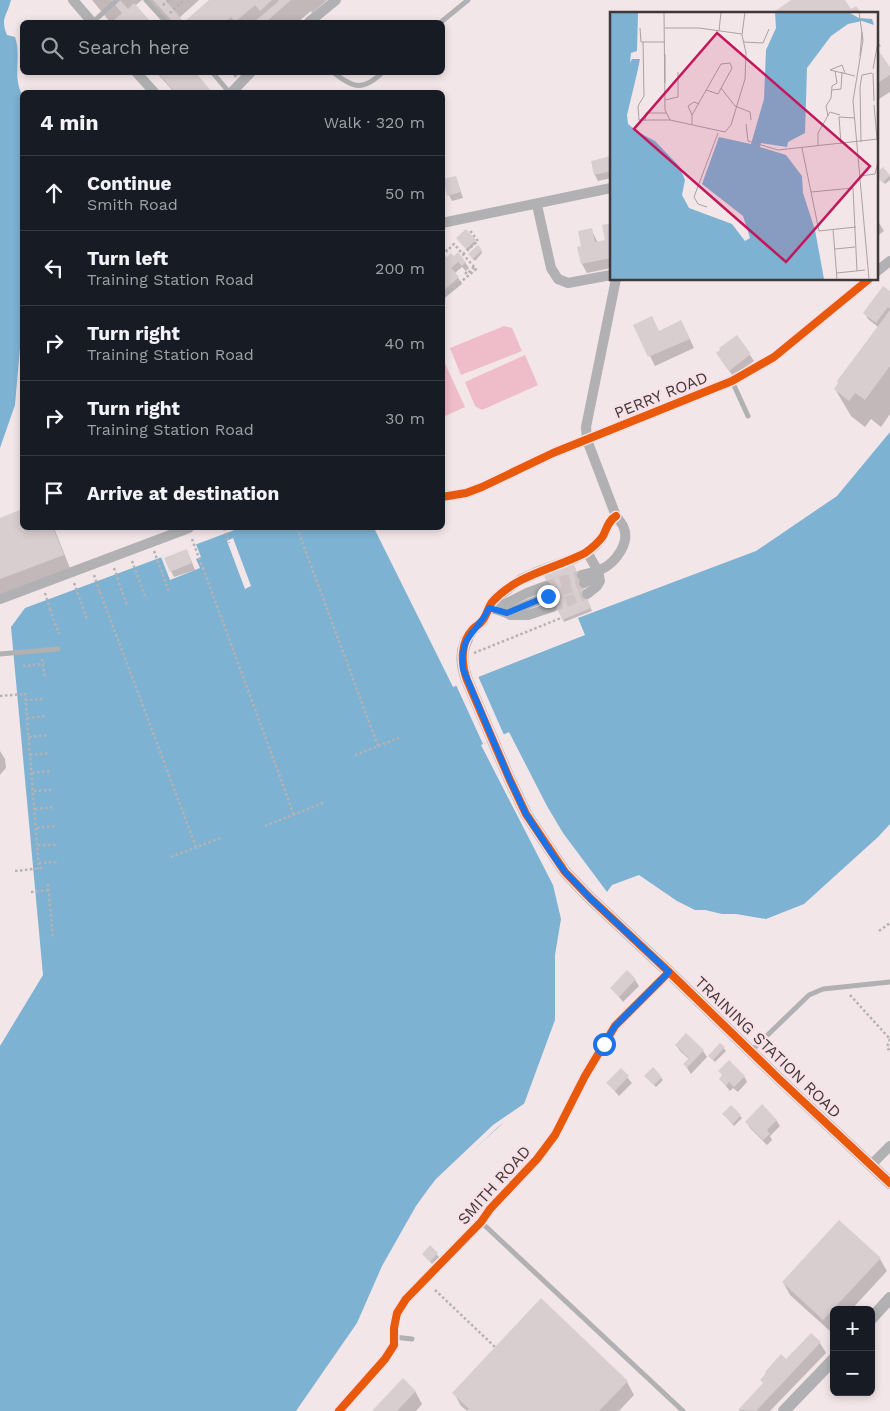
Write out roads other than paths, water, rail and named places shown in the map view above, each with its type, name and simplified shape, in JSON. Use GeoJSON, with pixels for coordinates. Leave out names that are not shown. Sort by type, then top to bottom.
{"type":"FeatureCollection","features":[{"type":"Feature","properties":{"kind":"street"},"geometry":{"type":"LineString","coordinates":[[73,0],[90,20]]}},
{"type":"Feature","properties":{"kind":"street"},"geometry":{"type":"LineString","coordinates":[[311,20],[336,0]]}},
{"type":"Feature","properties":{"kind":"street"},"geometry":{"type":"LineString","coordinates":[[139,75],[152,90]]}},
{"type":"Feature","properties":{"kind":"street"},"geometry":{"type":"LineString","coordinates":[[232,90],[248,75]]}},
{"type":"Feature","properties":{"kind":"street"},"geometry":{"type":"LineString","coordinates":[[445,222],[537,205],[610,188]]}},
{"type":"Feature","properties":{"kind":"street"},"geometry":{"type":"LineString","coordinates":[[537,205],[551,268],[558,279],[568,283],[610,275]]}},
{"type":"Feature","properties":{"kind":"street"},"geometry":{"type":"LineString","coordinates":[[878,270],[890,260]]}},
{"type":"Feature","properties":{"kind":"street"},"geometry":{"type":"LineString","coordinates":[[583,579],[612,562],[620,553],[625,534],[623,526],[616,516],[587,440],[586,427],[616,280]]}},
{"type":"Feature","properties":{"kind":"street","name":"PERRY ROAD"},"geometry":{"type":"LineString","coordinates":[[445,496],[482,488],[535,461],[732,381],[774,357],[868,280]]}},
{"type":"Feature","properties":{"kind":"street"},"geometry":{"type":"LineString","coordinates":[[574,559],[595,546],[602,537],[610,520],[616,516]]}},
{"type":"Feature","properties":{"kind":"street"},"geometry":{"type":"LineString","coordinates":[[0,599],[184,530]]}},
{"type":"Feature","properties":{"kind":"street"},"geometry":{"type":"LineString","coordinates":[[587,552],[598,571],[600,581],[587,594]]}},
{"type":"Feature","properties":{"kind":"street","name":"TRAINING STATION ROAD"},"geometry":{"type":"LineString","coordinates":[[541,570],[521,579],[492,602],[492,608],[483,621],[472,630],[467,638],[462,654],[463,669],[467,680],[526,814],[565,872],[590,898],[890,1183]]}},
{"type":"Feature","properties":{"kind":"street"},"geometry":{"type":"LineString","coordinates":[[507,613],[544,591],[530,575]]}},
{"type":"Feature","properties":{"kind":"street","name":"TRAINING STATION ROAD"},"geometry":{"type":"LineString","coordinates":[[492,608],[544,591]]}},
{"type":"Feature","properties":{"kind":"street"},"geometry":{"type":"LineString","coordinates":[[492,608],[512,616],[528,615],[552,607]]}},
{"type":"Feature","properties":{"kind":"street","name":"SMITH ROAD"},"geometry":{"type":"LineString","coordinates":[[339,1411],[386,1359],[394,1345],[394,1328],[397,1313],[406,1299],[481,1222],[490,1209],[537,1159],[555,1135],[585,1076],[615,1026],[669,972]]}},
{"type":"Feature","properties":{"kind":"street"},"geometry":{"type":"LineString","coordinates":[[871,1164],[890,1146]]}},
{"type":"Feature","properties":{"kind":"street"},"geometry":{"type":"LineString","coordinates":[[875,1314],[890,1298]]}},
{"type":"Feature","properties":{"kind":"street"},"geometry":{"type":"LineString","coordinates":[[789,1409],[830,1363]]}},
{"type":"Feature","properties":{"kind":"lane"},"geometry":{"type":"LineString","coordinates":[[94,20],[117,0]]}},
{"type":"Feature","properties":{"kind":"lane"},"geometry":{"type":"LineString","coordinates":[[146,0],[164,20]]}},
{"type":"Feature","properties":{"kind":"lane"},"geometry":{"type":"LineString","coordinates":[[443,20],[468,0]]}},
{"type":"Feature","properties":{"kind":"lane"},"geometry":{"type":"LineString","coordinates":[[215,75],[228,90]]}},
{"type":"Feature","properties":{"kind":"lane"},"geometry":{"type":"LineString","coordinates":[[336,75],[347,84],[358,86],[372,83],[381,75]]}},
{"type":"Feature","properties":{"kind":"lane"},"geometry":{"type":"LineString","coordinates":[[732,381],[748,416]]}},
{"type":"Feature","properties":{"kind":"lane"},"geometry":{"type":"LineString","coordinates":[[0,654],[58,649]]}},
{"type":"Feature","properties":{"kind":"lane"},"geometry":{"type":"LineString","coordinates":[[751,1051],[809,995],[823,989],[890,982]]}},
{"type":"Feature","properties":{"kind":"lane"},"geometry":{"type":"LineString","coordinates":[[481,1222],[683,1411]]}},
{"type":"Feature","properties":{"kind":"lane"},"geometry":{"type":"LineString","coordinates":[[394,1337],[412,1339]]}},
{"type":"Feature","properties":{"kind":"water"},"geometry":{"type":"Polygon","coordinates":[[[0,0],[11,0],[4,25],[7,35],[15,37],[17,44],[17,72],[20,90],[20,348],[15,405],[0,448],[0,0]]]}},
{"type":"Feature","properties":{"kind":"water"},"geometry":{"type":"Polygon","coordinates":[[[890,432],[890,824],[804,904],[766,919],[695,910],[677,901],[639,875],[612,885],[607,892],[563,833],[509,732],[481,745],[553,885],[561,919],[555,955],[555,1020],[524,1104],[435,1185],[405,1228],[365,1310],[341,1350],[299,1411],[0,1411],[0,1046],[43,975],[11,627],[25,608],[235,530],[375,530],[453,687],[585,635],[578,618],[756,551],[837,496],[890,432]]]}},
{"type":"Feature","properties":{"kind":"tunnel"},"geometry":{"type":"LineString","coordinates":[[541,570],[574,559]]}},
{"type":"Feature","properties":{"kind":"tunnel"},"geometry":{"type":"LineString","coordinates":[[546,586],[582,575]]}},
{"type":"Feature","properties":{"kind":"tunnel"},"geometry":{"type":"LineString","coordinates":[[548,596],[584,583]]}},
{"type":"Feature","properties":{"kind":"tunnel"},"geometry":{"type":"LineString","coordinates":[[552,607],[587,594]]}}]}
